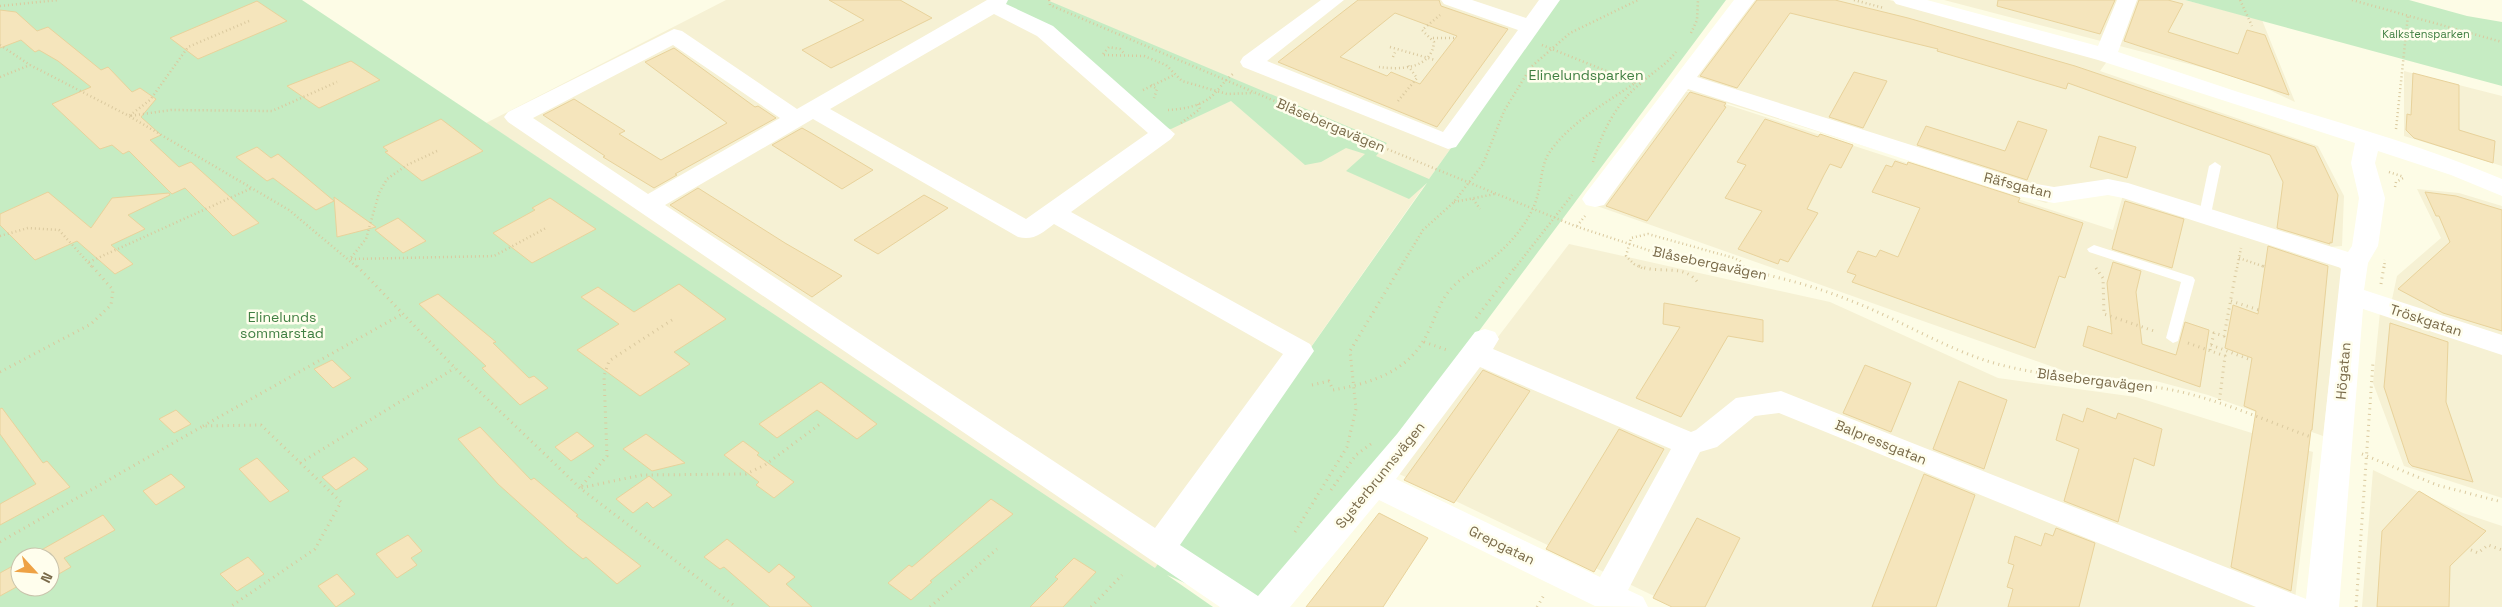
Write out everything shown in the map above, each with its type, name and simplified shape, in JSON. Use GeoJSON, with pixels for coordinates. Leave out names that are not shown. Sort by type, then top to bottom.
{"type":"FeatureCollection","features":[{"type":"Feature","properties":{"kind":"street"},"geometry":{"type":"LineString","coordinates":[[1334,0],[1251,62],[1448,142],[1550,0]]}},
{"type":"Feature","properties":{"kind":"street"},"geometry":{"type":"LineString","coordinates":[[1451,0],[1526,32]]}},
{"type":"Feature","properties":{"kind":"street"},"geometry":{"type":"LineString","coordinates":[[1595,199],[1745,0]]}},
{"type":"Feature","properties":{"kind":"street"},"geometry":{"type":"LineString","coordinates":[[1903,0],[1950,6],[2231,97],[2293,122],[2367,142],[2502,188]]}},
{"type":"Feature","properties":{"kind":"street"},"geometry":{"type":"LineString","coordinates":[[2106,55],[2127,0]]}},
{"type":"Feature","properties":{"kind":"street"},"geometry":{"type":"LineString","coordinates":[[647,204],[806,115],[995,3],[1044,31],[1163,134],[1027,231],[806,115],[674,36],[516,117],[1160,547],[1246,607]]}},
{"type":"Feature","properties":{"kind":"street","name":"Räfsgatan"},"geometry":{"type":"LineString","coordinates":[[1683,80],[2027,190],[2054,195],[2108,187],[2128,191],[2244,226],[2355,263]]}},
{"type":"Feature","properties":{"kind":"street","name":"Högatan"},"geometry":{"type":"LineString","coordinates":[[2322,607],[2350,295],[2355,263],[2365,246],[2372,198],[2363,163],[2367,142]]}},
{"type":"Feature","properties":{"kind":"street"},"geometry":{"type":"LineString","coordinates":[[1052,212],[1300,351],[1160,547]]}},
{"type":"Feature","properties":{"kind":"street","name":"Tröskgatan"},"geometry":{"type":"LineString","coordinates":[[2350,295],[2502,345]]}},
{"type":"Feature","properties":{"kind":"street"},"geometry":{"type":"LineString","coordinates":[[1469,347],[1689,444],[1619,601]]}},
{"type":"Feature","properties":{"kind":"street","name":"Systerbrunnsvägen"},"geometry":{"type":"LineString","coordinates":[[1269,607],[1374,483],[1469,347]]}},
{"type":"Feature","properties":{"kind":"street","name":"Balpressgatan"},"geometry":{"type":"LineString","coordinates":[[1689,444],[1706,439],[1747,406],[1781,402],[2293,607]]}},
{"type":"Feature","properties":{"kind":"street","name":"Grepgatan"},"geometry":{"type":"LineString","coordinates":[[1374,483],[1619,601]]}},
{"type":"Feature","properties":{"kind":"lane"},"geometry":{"type":"LineString","coordinates":[[2205,214],[2215,166]]}},
{"type":"Feature","properties":{"kind":"lane"},"geometry":{"type":"LineString","coordinates":[[2094,249],[2188,280],[2173,338]]}},
{"type":"Feature","properties":{"kind":"path"},"geometry":{"type":"LineString","coordinates":[[0,6],[58,0]]}},
{"type":"Feature","properties":{"kind":"path"},"geometry":{"type":"LineString","coordinates":[[1046,10],[1050,5],[1049,0]]}},
{"type":"Feature","properties":{"kind":"path"},"geometry":{"type":"LineString","coordinates":[[1291,538],[1347,447],[1354,432],[1356,408],[1354,387],[1348,361],[1350,351],[1357,336],[1423,230],[1454,202],[1470,183],[1492,146],[1504,111],[1513,93],[1531,67],[1550,48],[1570,33],[1589,22],[1638,0]]}},
{"type":"Feature","properties":{"kind":"path"},"geometry":{"type":"LineString","coordinates":[[1688,38],[1697,20],[1698,0]]}},
{"type":"Feature","properties":{"kind":"path"},"geometry":{"type":"LineString","coordinates":[[2240,0],[2252,26]]}},
{"type":"Feature","properties":{"kind":"path"},"geometry":{"type":"LineString","coordinates":[[2352,0],[2502,42]]}},
{"type":"Feature","properties":{"kind":"path","name":"Blåsebergavägen"},"geometry":{"type":"LineString","coordinates":[[1050,5],[1531,209],[1628,244],[1666,256],[1744,270],[1814,287],[1850,300],[1982,359],[2006,366],[2050,375],[2168,389],[2219,404],[2368,456],[2437,485],[2502,502]]}},
{"type":"Feature","properties":{"kind":"path"},"geometry":{"type":"LineString","coordinates":[[2396,136],[2408,15]]}},
{"type":"Feature","properties":{"kind":"path"},"geometry":{"type":"LineString","coordinates":[[129,116],[150,100],[188,47],[249,21]]}},
{"type":"Feature","properties":{"kind":"path"},"geometry":{"type":"LineString","coordinates":[[1422,30],[1433,38],[1454,38]]}},
{"type":"Feature","properties":{"kind":"path"},"geometry":{"type":"LineString","coordinates":[[1526,32],[1550,48],[1637,84]]}},
{"type":"Feature","properties":{"kind":"path"},"geometry":{"type":"LineString","coordinates":[[1379,67],[1392,70],[1410,68],[1427,58],[1435,46],[1433,38]]}},
{"type":"Feature","properties":{"kind":"path"},"geometry":{"type":"LineString","coordinates":[[0,45],[30,65],[129,116],[289,210],[350,260],[404,313],[455,368],[580,488],[736,607]]}},
{"type":"Feature","properties":{"kind":"path"},"geometry":{"type":"LineString","coordinates":[[1102,54],[1109,47],[1120,49],[1125,54]]}},
{"type":"Feature","properties":{"kind":"path"},"geometry":{"type":"LineString","coordinates":[[1390,47],[1435,60]]}},
{"type":"Feature","properties":{"kind":"path"},"geometry":{"type":"LineString","coordinates":[[1393,57],[1396,50]]}},
{"type":"Feature","properties":{"kind":"path"},"geometry":{"type":"LineString","coordinates":[[1312,385],[1329,381],[1333,390],[1354,387],[1382,378],[1406,363],[1424,342],[1443,298],[1513,237],[1531,209],[1539,192],[1542,168],[1553,148],[1584,120],[1668,62],[1678,50]]}},
{"type":"Feature","properties":{"kind":"path"},"geometry":{"type":"LineString","coordinates":[[1094,52],[1140,55],[1166,65],[1182,81],[1241,96],[1255,93]]}},
{"type":"Feature","properties":{"kind":"path"},"geometry":{"type":"LineString","coordinates":[[1396,104],[1417,78],[1407,64]]}},
{"type":"Feature","properties":{"kind":"path"},"geometry":{"type":"LineString","coordinates":[[0,77],[30,65]]}},
{"type":"Feature","properties":{"kind":"path"},"geometry":{"type":"LineString","coordinates":[[1141,91],[1174,75]]}},
{"type":"Feature","properties":{"kind":"path"},"geometry":{"type":"LineString","coordinates":[[1161,105],[1168,110],[1198,104],[1210,97],[1225,80]]}},
{"type":"Feature","properties":{"kind":"path"},"geometry":{"type":"LineString","coordinates":[[129,116],[171,110],[272,111],[336,82]]}},
{"type":"Feature","properties":{"kind":"path"},"geometry":{"type":"LineString","coordinates":[[1152,85],[1157,89],[1154,100]]}},
{"type":"Feature","properties":{"kind":"path"},"geometry":{"type":"LineString","coordinates":[[1163,134],[1171,131],[1200,109],[1198,104]]}},
{"type":"Feature","properties":{"kind":"path"},"geometry":{"type":"LineString","coordinates":[[350,260],[366,239],[378,193],[387,179],[407,165],[438,151]]}},
{"type":"Feature","properties":{"kind":"path"},"geometry":{"type":"LineString","coordinates":[[2394,191],[2396,182],[2408,176]]}},
{"type":"Feature","properties":{"kind":"path"},"geometry":{"type":"LineString","coordinates":[[89,262],[253,188]]}},
{"type":"Feature","properties":{"kind":"path"},"geometry":{"type":"LineString","coordinates":[[1454,202],[1495,194]]}},
{"type":"Feature","properties":{"kind":"path"},"geometry":{"type":"LineString","coordinates":[[1473,198],[1480,209]]}},
{"type":"Feature","properties":{"kind":"path"},"geometry":{"type":"LineString","coordinates":[[2210,350],[2214,333],[2224,336],[2244,226]]}},
{"type":"Feature","properties":{"kind":"path"},"geometry":{"type":"LineString","coordinates":[[0,236],[28,228],[59,230],[113,290],[111,305],[91,324],[0,372]]}},
{"type":"Feature","properties":{"kind":"path"},"geometry":{"type":"LineString","coordinates":[[350,260],[494,256],[546,228]]}},
{"type":"Feature","properties":{"kind":"path"},"geometry":{"type":"LineString","coordinates":[[1699,284],[1697,279],[1682,271],[1657,271],[1636,266],[1626,256],[1631,238],[1637,235],[1648,234],[1734,258],[1740,261],[1744,270]]}},
{"type":"Feature","properties":{"kind":"path"},"geometry":{"type":"LineString","coordinates":[[2239,258],[2265,267]]}},
{"type":"Feature","properties":{"kind":"path"},"geometry":{"type":"LineString","coordinates":[[2376,304],[2385,259]]}},
{"type":"Feature","properties":{"kind":"path"},"geometry":{"type":"LineString","coordinates":[[2231,301],[2258,310]]}},
{"type":"Feature","properties":{"kind":"path"},"geometry":{"type":"LineString","coordinates":[[0,542],[404,313]]}},
{"type":"Feature","properties":{"kind":"path"},"geometry":{"type":"LineString","coordinates":[[580,488],[607,456],[604,376],[609,362],[672,320]]}},
{"type":"Feature","properties":{"kind":"path"},"geometry":{"type":"LineString","coordinates":[[1424,342],[1469,347]]}},
{"type":"Feature","properties":{"kind":"path"},"geometry":{"type":"LineString","coordinates":[[2211,345],[2251,360]]}},
{"type":"Feature","properties":{"kind":"path"},"geometry":{"type":"LineString","coordinates":[[2356,607],[2374,353]]}},
{"type":"Feature","properties":{"kind":"path"},"geometry":{"type":"LineString","coordinates":[[300,463],[455,368]]}},
{"type":"Feature","properties":{"kind":"path"},"geometry":{"type":"LineString","coordinates":[[580,488],[642,475],[746,474],[764,465],[820,424]]}},
{"type":"Feature","properties":{"kind":"path"},"geometry":{"type":"LineString","coordinates":[[203,426],[261,425],[341,502],[315,549],[230,607]]}},
{"type":"Feature","properties":{"kind":"path"},"geometry":{"type":"LineString","coordinates":[[2471,550],[2478,553],[2488,545],[2502,550]]}},
{"type":"Feature","properties":{"kind":"path"},"geometry":{"type":"LineString","coordinates":[[930,607],[997,549]]}},
{"type":"Feature","properties":{"kind":"path"},"geometry":{"type":"LineString","coordinates":[[1091,607],[1122,575]]}},
{"type":"Feature","properties":{"kind":"shaded area"},"geometry":{"type":"Polygon","coordinates":[[[726,0],[1555,0],[1154,570],[486,123],[726,0]]]}},
{"type":"Feature","properties":{"kind":"shaded area"},"geometry":{"type":"Polygon","coordinates":[[[1754,0],[1889,0],[2028,36],[2108,60],[2100,71],[2318,146],[2344,196],[2342,246],[2330,247],[2095,183],[2046,203],[1685,90],[1754,0]]]}},
{"type":"Feature","properties":{"kind":"shaded area"},"geometry":{"type":"Polygon","coordinates":[[[1944,0],[2185,0],[2262,20],[2295,102],[2246,79],[1944,0]]]}},
{"type":"Feature","properties":{"kind":"shaded area"},"geometry":{"type":"Polygon","coordinates":[[[2404,71],[2502,96],[2502,166],[2404,136],[2404,71]]]}},
{"type":"Feature","properties":{"kind":"shaded area"},"geometry":{"type":"Polygon","coordinates":[[[1685,91],[2113,230],[2123,195],[2337,264],[2342,271],[2323,436],[2208,395],[2156,381],[2076,375],[1597,206],[1685,91]]]}},
{"type":"Feature","properties":{"kind":"shaded area"},"geometry":{"type":"Polygon","coordinates":[[[2417,189],[2459,193],[2502,206],[2502,339],[2391,304],[2397,276],[2441,238],[2417,189]]]}},
{"type":"Feature","properties":{"kind":"shaded area"},"geometry":{"type":"Polygon","coordinates":[[[1569,244],[1830,302],[1998,378],[2136,397],[2313,452],[2294,607],[1677,607],[1395,472],[1569,244]]]}},
{"type":"Feature","properties":{"kind":"shaded area"},"geometry":{"type":"Polygon","coordinates":[[[2380,312],[2502,353],[2502,498],[2404,466],[2373,383],[2380,312]]]}},
{"type":"Feature","properties":{"kind":"shaded area"},"geometry":{"type":"Polygon","coordinates":[[[2373,470],[2463,513],[2502,526],[2502,607],[2362,607],[2373,470]]]}},
{"type":"Feature","properties":{"kind":"green space","name":"Elinelunds sommarstad"},"geometry":{"type":"Polygon","coordinates":[[[0,0],[302,0],[1155,568],[1427,183],[1409,199],[1346,171],[1365,154],[1346,148],[1321,162],[1305,165],[1231,101],[1171,129],[1152,127],[1086,60],[990,0],[1047,0],[1387,143],[1376,156],[1429,179],[1556,0],[1726,0],[1282,595],[1270,607],[1239,607],[1167,575],[1213,607],[0,607],[0,0]]]}},
{"type":"Feature","properties":{"kind":"green space","name":"Kalkstensparken"},"geometry":{"type":"Polygon","coordinates":[[[2185,0],[2409,0],[2467,16],[2502,22],[2502,86],[2185,0]]]}},
{"type":"Feature","properties":{"kind":"building"},"geometry":{"type":"Polygon","coordinates":[[[829,0],[900,0],[932,18],[831,68],[802,50],[864,20],[829,0]]]}},
{"type":"Feature","properties":{"kind":"building"},"geometry":{"type":"Polygon","coordinates":[[[1358,0],[1439,0],[1441,6],[1508,29],[1437,127],[1278,62],[1358,0]],[[1395,13],[1340,57],[1387,76],[1391,72],[1420,84],[1457,36],[1395,13]]]}},
{"type":"Feature","properties":{"kind":"building"},"geometry":{"type":"Polygon","coordinates":[[[1757,0],[1835,0],[1908,18],[2075,66],[2315,147],[2338,195],[2332,243],[2277,228],[2283,182],[2270,155],[2068,83],[2066,89],[1937,51],[1938,49],[1790,13],[1737,88],[1700,76],[1757,0]]]}},
{"type":"Feature","properties":{"kind":"building"},"geometry":{"type":"Polygon","coordinates":[[[1998,0],[2115,0],[2100,34],[1997,6],[1998,0]]]}},
{"type":"Feature","properties":{"kind":"building"},"geometry":{"type":"Polygon","coordinates":[[[2139,0],[2168,0],[2183,4],[2168,32],[2238,54],[2247,30],[2265,35],[2289,95],[2124,41],[2139,0]]]}},
{"type":"Feature","properties":{"kind":"building"},"geometry":{"type":"Polygon","coordinates":[[[257,1],[287,21],[198,59],[170,38],[257,1]]]}},
{"type":"Feature","properties":{"kind":"building"},"geometry":{"type":"Polygon","coordinates":[[[0,10],[16,12],[37,31],[48,27],[101,70],[108,67],[132,92],[140,88],[156,99],[141,117],[161,135],[150,140],[179,167],[191,162],[259,223],[233,236],[185,188],[172,194],[129,151],[123,154],[112,145],[100,149],[52,104],[91,87],[58,61],[39,50],[35,52],[21,40],[0,48],[0,10]]]}},
{"type":"Feature","properties":{"kind":"building"},"geometry":{"type":"Polygon","coordinates":[[[674,48],[755,107],[758,106],[776,118],[675,174],[677,175],[654,188],[603,157],[605,156],[543,115],[574,99],[625,131],[619,134],[661,160],[727,123],[645,62],[674,48]]]}},
{"type":"Feature","properties":{"kind":"building"},"geometry":{"type":"Polygon","coordinates":[[[351,61],[380,80],[319,108],[287,86],[351,61]]]}},
{"type":"Feature","properties":{"kind":"building"},"geometry":{"type":"Polygon","coordinates":[[[1854,72],[1887,81],[1863,128],[1829,117],[1854,72]]]}},
{"type":"Feature","properties":{"kind":"building"},"geometry":{"type":"Polygon","coordinates":[[[2413,73],[2459,85],[2459,130],[2495,141],[2493,163],[2414,138],[2406,130],[2407,114],[2411,115],[2413,73]]]}},
{"type":"Feature","properties":{"kind":"building"},"geometry":{"type":"Polygon","coordinates":[[[1690,92],[1726,103],[1724,106],[1726,107],[1647,221],[1606,206],[1690,92]]]}},
{"type":"Feature","properties":{"kind":"building"},"geometry":{"type":"Polygon","coordinates":[[[441,119],[483,151],[422,181],[385,152],[388,151],[383,147],[441,119]]]}},
{"type":"Feature","properties":{"kind":"building"},"geometry":{"type":"Polygon","coordinates":[[[1765,119],[1818,137],[1820,134],[1853,145],[1841,168],[1830,164],[1807,209],[1818,213],[1788,262],[1780,259],[1778,264],[1738,249],[1762,211],[1725,198],[1746,165],[1737,162],[1765,119]]]}},
{"type":"Feature","properties":{"kind":"building"},"geometry":{"type":"Polygon","coordinates":[[[2018,121],[2047,130],[2027,180],[1917,145],[1926,126],[2005,151],[2018,121]]]}},
{"type":"Feature","properties":{"kind":"building"},"geometry":{"type":"Polygon","coordinates":[[[802,128],[873,170],[842,189],[772,145],[802,128]]]}},
{"type":"Feature","properties":{"kind":"building"},"geometry":{"type":"Polygon","coordinates":[[[2099,136],[2136,147],[2127,178],[2090,167],[2099,136]]]}},
{"type":"Feature","properties":{"kind":"building"},"geometry":{"type":"Polygon","coordinates":[[[257,147],[271,158],[278,154],[334,201],[316,210],[273,178],[267,181],[236,157],[257,147]]]}},
{"type":"Feature","properties":{"kind":"building"},"geometry":{"type":"Polygon","coordinates":[[[1895,161],[1907,165],[1908,162],[2020,198],[2018,202],[2083,223],[2065,278],[2059,276],[2035,348],[1852,282],[1856,275],[1847,272],[1858,251],[1876,257],[1880,250],[1898,257],[1920,208],[1872,192],[1886,165],[1892,167],[1895,161]]]}},
{"type":"Feature","properties":{"kind":"building"},"geometry":{"type":"Polygon","coordinates":[[[698,188],[785,243],[842,276],[812,297],[670,205],[698,188]]]}},
{"type":"Feature","properties":{"kind":"building"},"geometry":{"type":"Polygon","coordinates":[[[48,192],[91,228],[112,198],[169,193],[170,195],[128,215],[145,229],[111,245],[133,264],[115,274],[77,241],[35,260],[0,225],[0,214],[48,192]]]}},
{"type":"Feature","properties":{"kind":"building"},"geometry":{"type":"Polygon","coordinates":[[[2425,192],[2456,196],[2502,210],[2502,331],[2443,313],[2398,289],[2450,242],[2439,216],[2436,216],[2425,192]]]}},
{"type":"Feature","properties":{"kind":"building"},"geometry":{"type":"Polygon","coordinates":[[[924,195],[948,208],[878,254],[854,240],[924,195]]]}},
{"type":"Feature","properties":{"kind":"building"},"geometry":{"type":"Polygon","coordinates":[[[334,197],[376,227],[337,237],[334,197]]]}},
{"type":"Feature","properties":{"kind":"building"},"geometry":{"type":"Polygon","coordinates":[[[550,198],[596,229],[532,263],[493,233],[535,210],[532,208],[550,198]]]}},
{"type":"Feature","properties":{"kind":"building"},"geometry":{"type":"Polygon","coordinates":[[[2125,201],[2184,219],[2172,268],[2112,249],[2125,201]]]}},
{"type":"Feature","properties":{"kind":"building"},"geometry":{"type":"Polygon","coordinates":[[[398,218],[426,241],[403,253],[375,230],[398,218]]]}},
{"type":"Feature","properties":{"kind":"building"},"geometry":{"type":"Polygon","coordinates":[[[2268,246],[2328,266],[2312,430],[2291,591],[2231,567],[2256,411],[2244,406],[2252,358],[2225,348],[2233,305],[2258,314],[2268,246]]]}},
{"type":"Feature","properties":{"kind":"building"},"geometry":{"type":"Polygon","coordinates":[[[2113,262],[2141,271],[2136,292],[2142,344],[2176,355],[2185,322],[2209,330],[2200,387],[2083,346],[2088,326],[2112,334],[2107,283],[2113,262]]]}},
{"type":"Feature","properties":{"kind":"building"},"geometry":{"type":"Polygon","coordinates":[[[679,284],[726,319],[674,352],[690,364],[640,396],[577,350],[619,324],[581,297],[598,287],[634,312],[679,284]]]}},
{"type":"Feature","properties":{"kind":"building"},"geometry":{"type":"Polygon","coordinates":[[[438,294],[496,342],[493,343],[529,378],[534,376],[548,388],[520,405],[482,368],[486,366],[419,304],[438,294]]]}},
{"type":"Feature","properties":{"kind":"building"},"geometry":{"type":"Polygon","coordinates":[[[1664,303],[1763,320],[1763,342],[1728,336],[1681,417],[1636,398],[1680,327],[1663,324],[1664,303]]]}},
{"type":"Feature","properties":{"kind":"building"},"geometry":{"type":"Polygon","coordinates":[[[2390,323],[2448,342],[2446,402],[2473,482],[2412,466],[2409,463],[2384,387],[2390,323]]]}},
{"type":"Feature","properties":{"kind":"building"},"geometry":{"type":"Polygon","coordinates":[[[332,360],[351,378],[333,388],[314,369],[332,360]]]}},
{"type":"Feature","properties":{"kind":"building"},"geometry":{"type":"Polygon","coordinates":[[[1865,365],[1911,383],[1891,432],[1843,413],[1865,365]]]}},
{"type":"Feature","properties":{"kind":"building"},"geometry":{"type":"Polygon","coordinates":[[[1483,370],[1530,391],[1454,503],[1404,480],[1483,370]]]}},
{"type":"Feature","properties":{"kind":"building"},"geometry":{"type":"Polygon","coordinates":[[[1959,381],[2007,400],[1984,469],[1933,449],[1959,381]]]}},
{"type":"Feature","properties":{"kind":"building"},"geometry":{"type":"Polygon","coordinates":[[[821,382],[877,424],[857,439],[817,410],[777,438],[759,424],[821,382]]]}},
{"type":"Feature","properties":{"kind":"building"},"geometry":{"type":"Polygon","coordinates":[[[2,408],[43,463],[47,461],[70,487],[0,525],[0,504],[36,484],[0,434],[0,409],[2,408]]]}},
{"type":"Feature","properties":{"kind":"building"},"geometry":{"type":"Polygon","coordinates":[[[2087,408],[2116,419],[2118,413],[2162,429],[2154,466],[2134,458],[2118,522],[2064,501],[2079,449],[2056,440],[2063,414],[2083,422],[2087,408]]]}},
{"type":"Feature","properties":{"kind":"building"},"geometry":{"type":"Polygon","coordinates":[[[176,410],[191,424],[174,433],[159,419],[176,410]]]}},
{"type":"Feature","properties":{"kind":"building"},"geometry":{"type":"Polygon","coordinates":[[[480,427],[531,480],[534,478],[578,515],[576,516],[641,566],[617,584],[586,557],[583,559],[567,546],[498,484],[458,439],[480,427]]]}},
{"type":"Feature","properties":{"kind":"building"},"geometry":{"type":"Polygon","coordinates":[[[1619,429],[1664,449],[1594,572],[1546,549],[1619,429]]]}},
{"type":"Feature","properties":{"kind":"building"},"geometry":{"type":"Polygon","coordinates":[[[577,432],[594,446],[571,461],[555,447],[577,432]]]}},
{"type":"Feature","properties":{"kind":"building"},"geometry":{"type":"Polygon","coordinates":[[[646,434],[685,463],[652,471],[623,449],[646,434]]]}},
{"type":"Feature","properties":{"kind":"building"},"geometry":{"type":"Polygon","coordinates":[[[743,441],[759,453],[757,455],[794,482],[774,498],[756,485],[759,482],[724,455],[743,441]]]}},
{"type":"Feature","properties":{"kind":"building"},"geometry":{"type":"Polygon","coordinates":[[[354,457],[368,469],[336,490],[322,477],[354,457]]]}},
{"type":"Feature","properties":{"kind":"building"},"geometry":{"type":"Polygon","coordinates":[[[257,458],[289,491],[270,502],[239,469],[257,458]]]}},
{"type":"Feature","properties":{"kind":"building"},"geometry":{"type":"Polygon","coordinates":[[[171,474],[185,487],[156,505],[143,491],[171,474]]]}},
{"type":"Feature","properties":{"kind":"building"},"geometry":{"type":"Polygon","coordinates":[[[1924,474],[1975,495],[1936,607],[1872,607],[1924,474]]]}},
{"type":"Feature","properties":{"kind":"building"},"geometry":{"type":"Polygon","coordinates":[[[649,476],[672,495],[653,508],[647,502],[633,513],[616,499],[649,476]]]}},
{"type":"Feature","properties":{"kind":"building"},"geometry":{"type":"Polygon","coordinates":[[[2419,491],[2486,531],[2450,566],[2449,607],[2377,607],[2382,531],[2419,491]]]}},
{"type":"Feature","properties":{"kind":"building"},"geometry":{"type":"Polygon","coordinates":[[[991,499],[1013,514],[930,581],[932,582],[911,600],[888,583],[909,565],[912,567],[991,499]]]}},
{"type":"Feature","properties":{"kind":"building"},"geometry":{"type":"Polygon","coordinates":[[[1379,513],[1428,538],[1383,607],[1306,607],[1379,513]]]}},
{"type":"Feature","properties":{"kind":"building"},"geometry":{"type":"Polygon","coordinates":[[[103,515],[115,530],[64,558],[71,567],[60,573],[60,547],[47,547],[103,515]]]}},
{"type":"Feature","properties":{"kind":"building"},"geometry":{"type":"Polygon","coordinates":[[[1697,518],[1740,538],[1705,607],[1672,607],[1653,598],[1697,518]]]}},
{"type":"Feature","properties":{"kind":"building"},"geometry":{"type":"Polygon","coordinates":[[[2056,528],[2095,543],[2079,607],[2008,607],[2013,589],[2007,587],[2014,565],[2008,563],[2015,536],[2041,546],[2045,533],[2053,536],[2056,528]]]}},
{"type":"Feature","properties":{"kind":"building"},"geometry":{"type":"Polygon","coordinates":[[[408,535],[422,551],[411,558],[417,565],[397,578],[376,554],[408,535]]]}},
{"type":"Feature","properties":{"kind":"building"},"geometry":{"type":"Polygon","coordinates":[[[727,539],[769,573],[779,564],[795,577],[786,584],[812,607],[770,607],[724,567],[720,569],[704,557],[727,539]]]}},
{"type":"Feature","properties":{"kind":"building"},"geometry":{"type":"Polygon","coordinates":[[[248,557],[264,574],[237,591],[220,574],[248,557]]]}},
{"type":"Feature","properties":{"kind":"building"},"geometry":{"type":"Polygon","coordinates":[[[1074,558],[1096,572],[1063,607],[1030,607],[1058,579],[1055,577],[1074,558]]]}},
{"type":"Feature","properties":{"kind":"building"},"geometry":{"type":"Polygon","coordinates":[[[10,568],[10,590],[0,596],[0,573],[10,568]]]}},
{"type":"Feature","properties":{"kind":"building"},"geometry":{"type":"Polygon","coordinates":[[[337,574],[355,594],[336,607],[318,586],[337,574]]]}},
{"type":"Feature","properties":{"kind":"park label","name":"Elinelundsparken"},"geometry":{"type":"Point","coordinates":[1586,75]}}]}
